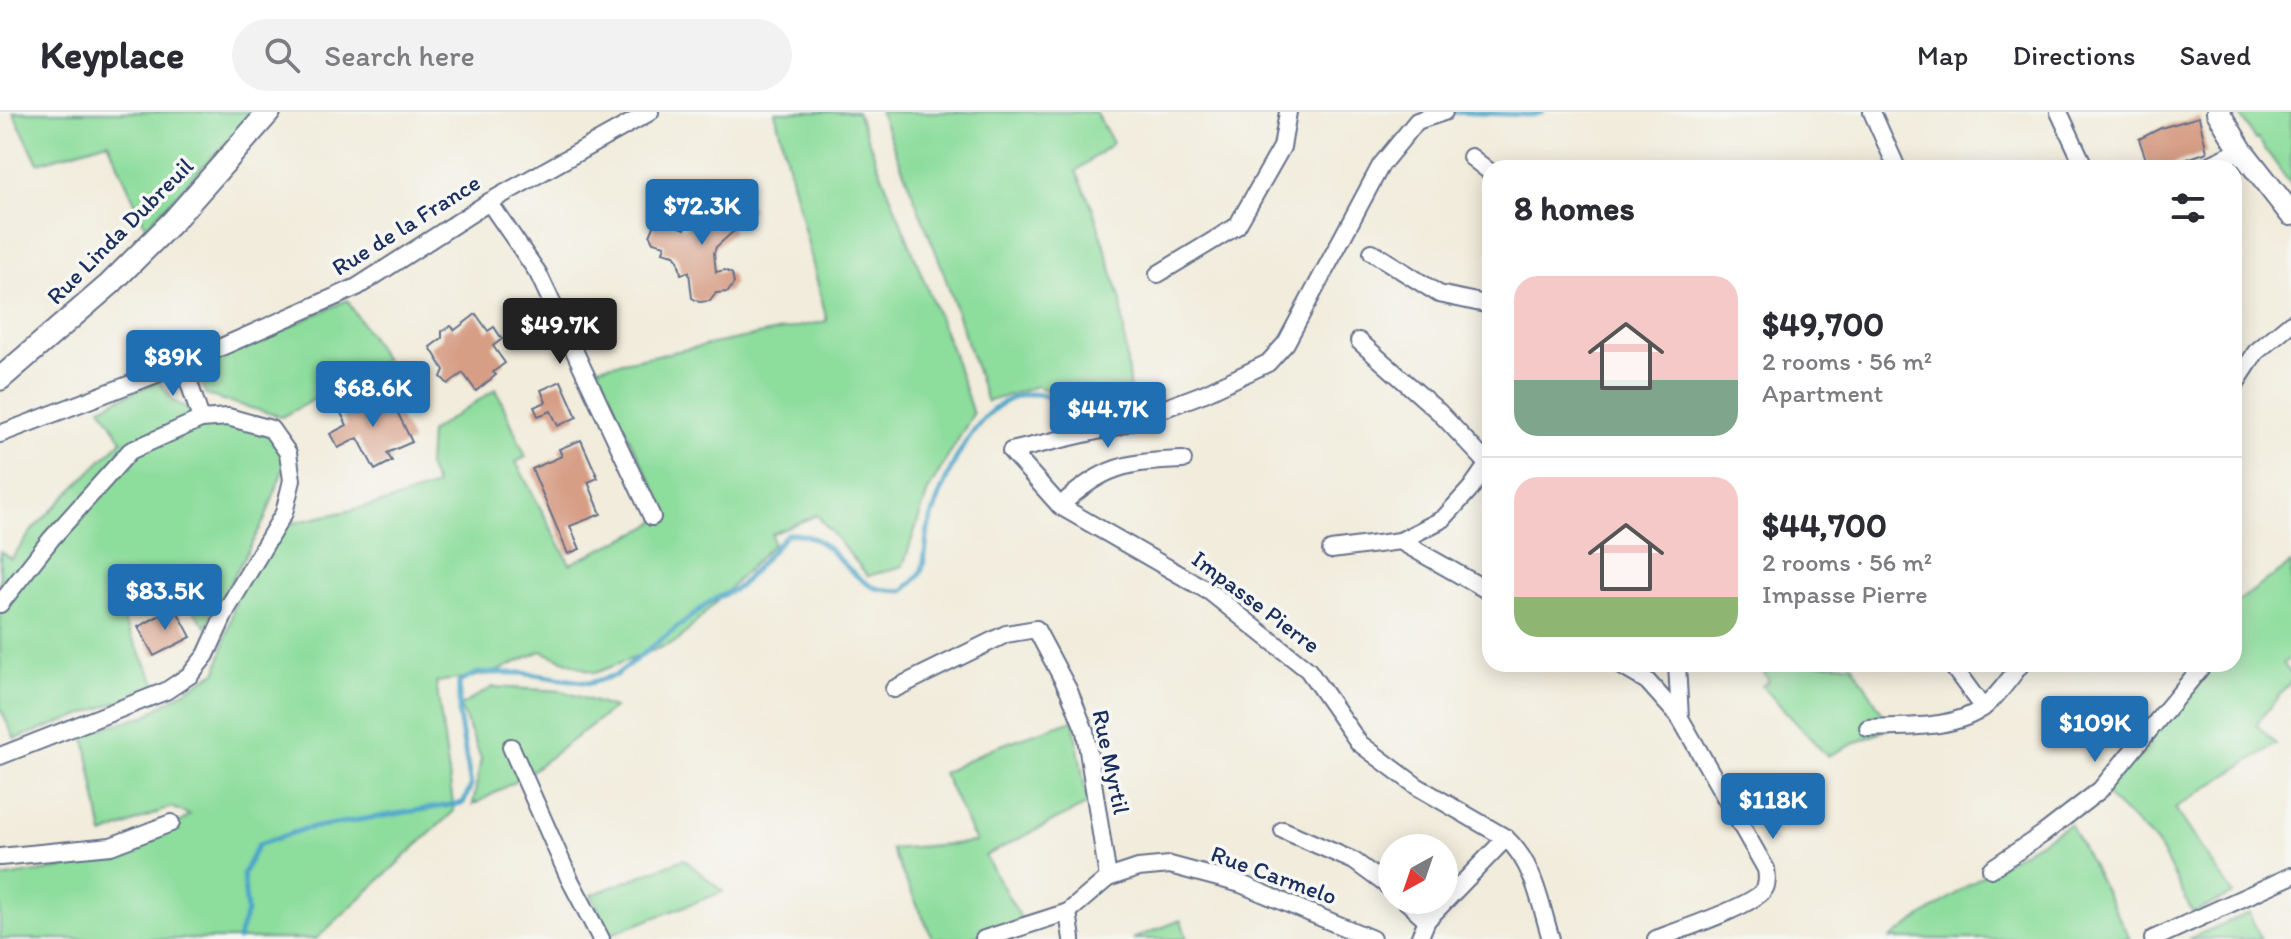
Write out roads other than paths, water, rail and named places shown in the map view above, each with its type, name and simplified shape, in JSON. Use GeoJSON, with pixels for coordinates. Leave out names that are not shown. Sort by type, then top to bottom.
{"type":"FeatureCollection","features":[{"type":"Feature","properties":{"kind":"street","name":"Rue Linda Dubreuil"},"geometry":{"type":"LineString","coordinates":[[0,379],[110,284],[173,221],[269,112]]}},
{"type":"Feature","properties":{"kind":"street","name":"Rue de la France"},"geometry":{"type":"LineString","coordinates":[[0,434],[183,364],[357,287],[489,202],[650,112]]}},
{"type":"Feature","properties":{"kind":"street"},"geometry":{"type":"LineString","coordinates":[[1158,274],[1237,226],[1282,147],[1288,112]]}},
{"type":"Feature","properties":{"kind":"street","name":"Impasse Pierre"},"geometry":{"type":"LineString","coordinates":[[1444,112],[1417,121],[1381,165],[1286,343],[1268,363],[1205,393],[1118,426],[1011,451],[1060,506],[1210,592],[1308,670],[1359,743],[1418,787],[1506,838]]}},
{"type":"Feature","properties":{"kind":"street"},"geometry":{"type":"LineString","coordinates":[[1872,112],[1893,160]]}},
{"type":"Feature","properties":{"kind":"street"},"geometry":{"type":"LineString","coordinates":[[2059,112],[2081,160]]}},
{"type":"Feature","properties":{"kind":"street"},"geometry":{"type":"LineString","coordinates":[[2218,112],[2241,150],[2291,214]]}},
{"type":"Feature","properties":{"kind":"street"},"geometry":{"type":"LineString","coordinates":[[2220,160],[2241,150]]}},
{"type":"Feature","properties":{"kind":"street"},"geometry":{"type":"LineString","coordinates":[[1471,157],[1482,166]]}},
{"type":"Feature","properties":{"kind":"street"},"geometry":{"type":"LineString","coordinates":[[489,202],[538,273],[652,517]]}},
{"type":"Feature","properties":{"kind":"street"},"geometry":{"type":"LineString","coordinates":[[1372,252],[1439,294],[1482,303]]}},
{"type":"Feature","properties":{"kind":"street"},"geometry":{"type":"LineString","coordinates":[[2242,374],[2256,352],[2291,323]]}},
{"type":"Feature","properties":{"kind":"street"},"geometry":{"type":"LineString","coordinates":[[1359,341],[1482,455]]}},
{"type":"Feature","properties":{"kind":"street"},"geometry":{"type":"LineString","coordinates":[[183,364],[201,419]]}},
{"type":"Feature","properties":{"kind":"street"},"geometry":{"type":"LineString","coordinates":[[0,604],[51,539],[130,451],[201,419],[228,417],[271,429],[288,453],[292,480],[284,513],[227,609],[206,655],[190,675],[166,691],[0,756]]}},
{"type":"Feature","properties":{"kind":"street"},"geometry":{"type":"LineString","coordinates":[[1060,506],[1094,477],[1118,467],[1131,463],[1183,460]]}},
{"type":"Feature","properties":{"kind":"street"},"geometry":{"type":"LineString","coordinates":[[1331,550],[1400,541],[1443,519],[1482,472]]}},
{"type":"Feature","properties":{"kind":"street"},"geometry":{"type":"LineString","coordinates":[[1400,541],[1482,587]]}},
{"type":"Feature","properties":{"kind":"street","name":"Rue Myrtil"},"geometry":{"type":"LineString","coordinates":[[894,689],[1006,634],[1036,629],[1069,691],[1085,731],[1108,878]]}},
{"type":"Feature","properties":{"kind":"street"},"geometry":{"type":"LineString","coordinates":[[1632,672],[1647,681],[1680,718],[1766,869],[1767,878],[1765,888],[1752,901],[1656,939]]}},
{"type":"Feature","properties":{"kind":"street"},"geometry":{"type":"LineString","coordinates":[[1677,672],[1680,718]]}},
{"type":"Feature","properties":{"kind":"street"},"geometry":{"type":"LineString","coordinates":[[1957,672],[1983,708]]}},
{"type":"Feature","properties":{"kind":"street"},"geometry":{"type":"LineString","coordinates":[[1868,728],[1941,723],[1961,718],[1983,708],[2014,672]]}},
{"type":"Feature","properties":{"kind":"street"},"geometry":{"type":"LineString","coordinates":[[1991,869],[2100,790],[2197,672]]}},
{"type":"Feature","properties":{"kind":"street"},"geometry":{"type":"LineString","coordinates":[[511,747],[569,878],[601,939]]}},
{"type":"Feature","properties":{"kind":"street"},"geometry":{"type":"LineString","coordinates":[[0,857],[111,846],[171,823]]}},
{"type":"Feature","properties":{"kind":"street"},"geometry":{"type":"LineString","coordinates":[[1283,830],[1354,861],[1378,879]]}},
{"type":"Feature","properties":{"kind":"street"},"geometry":{"type":"LineString","coordinates":[[1419,939],[1427,920],[1506,838],[1529,866],[1551,939]]}},
{"type":"Feature","properties":{"kind":"street","name":"Rue Carmelo"},"geometry":{"type":"LineString","coordinates":[[984,939],[1068,912],[1108,878],[1138,868],[1170,865],[1241,884],[1372,939]]}},
{"type":"Feature","properties":{"kind":"street"},"geometry":{"type":"LineString","coordinates":[[2153,939],[2291,876]]}},
{"type":"Feature","properties":{"kind":"street"},"geometry":{"type":"LineString","coordinates":[[1068,912],[1072,939]]}},
{"type":"Feature","properties":{"kind":"street"},"geometry":{"type":"LineString","coordinates":[[1420,914],[1427,920]]}},
{"type":"Feature","properties":{"kind":"waterway"},"geometry":{"type":"LineString","coordinates":[[1448,112],[1532,115],[1542,112]]}},
{"type":"Feature","properties":{"kind":"waterway"},"geometry":{"type":"LineString","coordinates":[[1289,346],[1296,343],[1318,298]]}},
{"type":"Feature","properties":{"kind":"waterway"},"geometry":{"type":"LineString","coordinates":[[238,939],[247,912],[243,874],[258,845],[304,829],[463,803],[471,786],[459,716],[459,682],[478,673],[522,673],[590,683],[616,675],[711,601],[739,587],[787,534],[813,538],[874,588],[903,591],[922,569],[929,525],[953,465],[964,444],[993,410],[1010,399],[1039,394],[1065,405],[1095,428]]}},
{"type":"Feature","properties":{"kind":"waterway"},"geometry":{"type":"LineString","coordinates":[[1108,434],[1115,437],[1135,433],[1143,422]]}}]}
